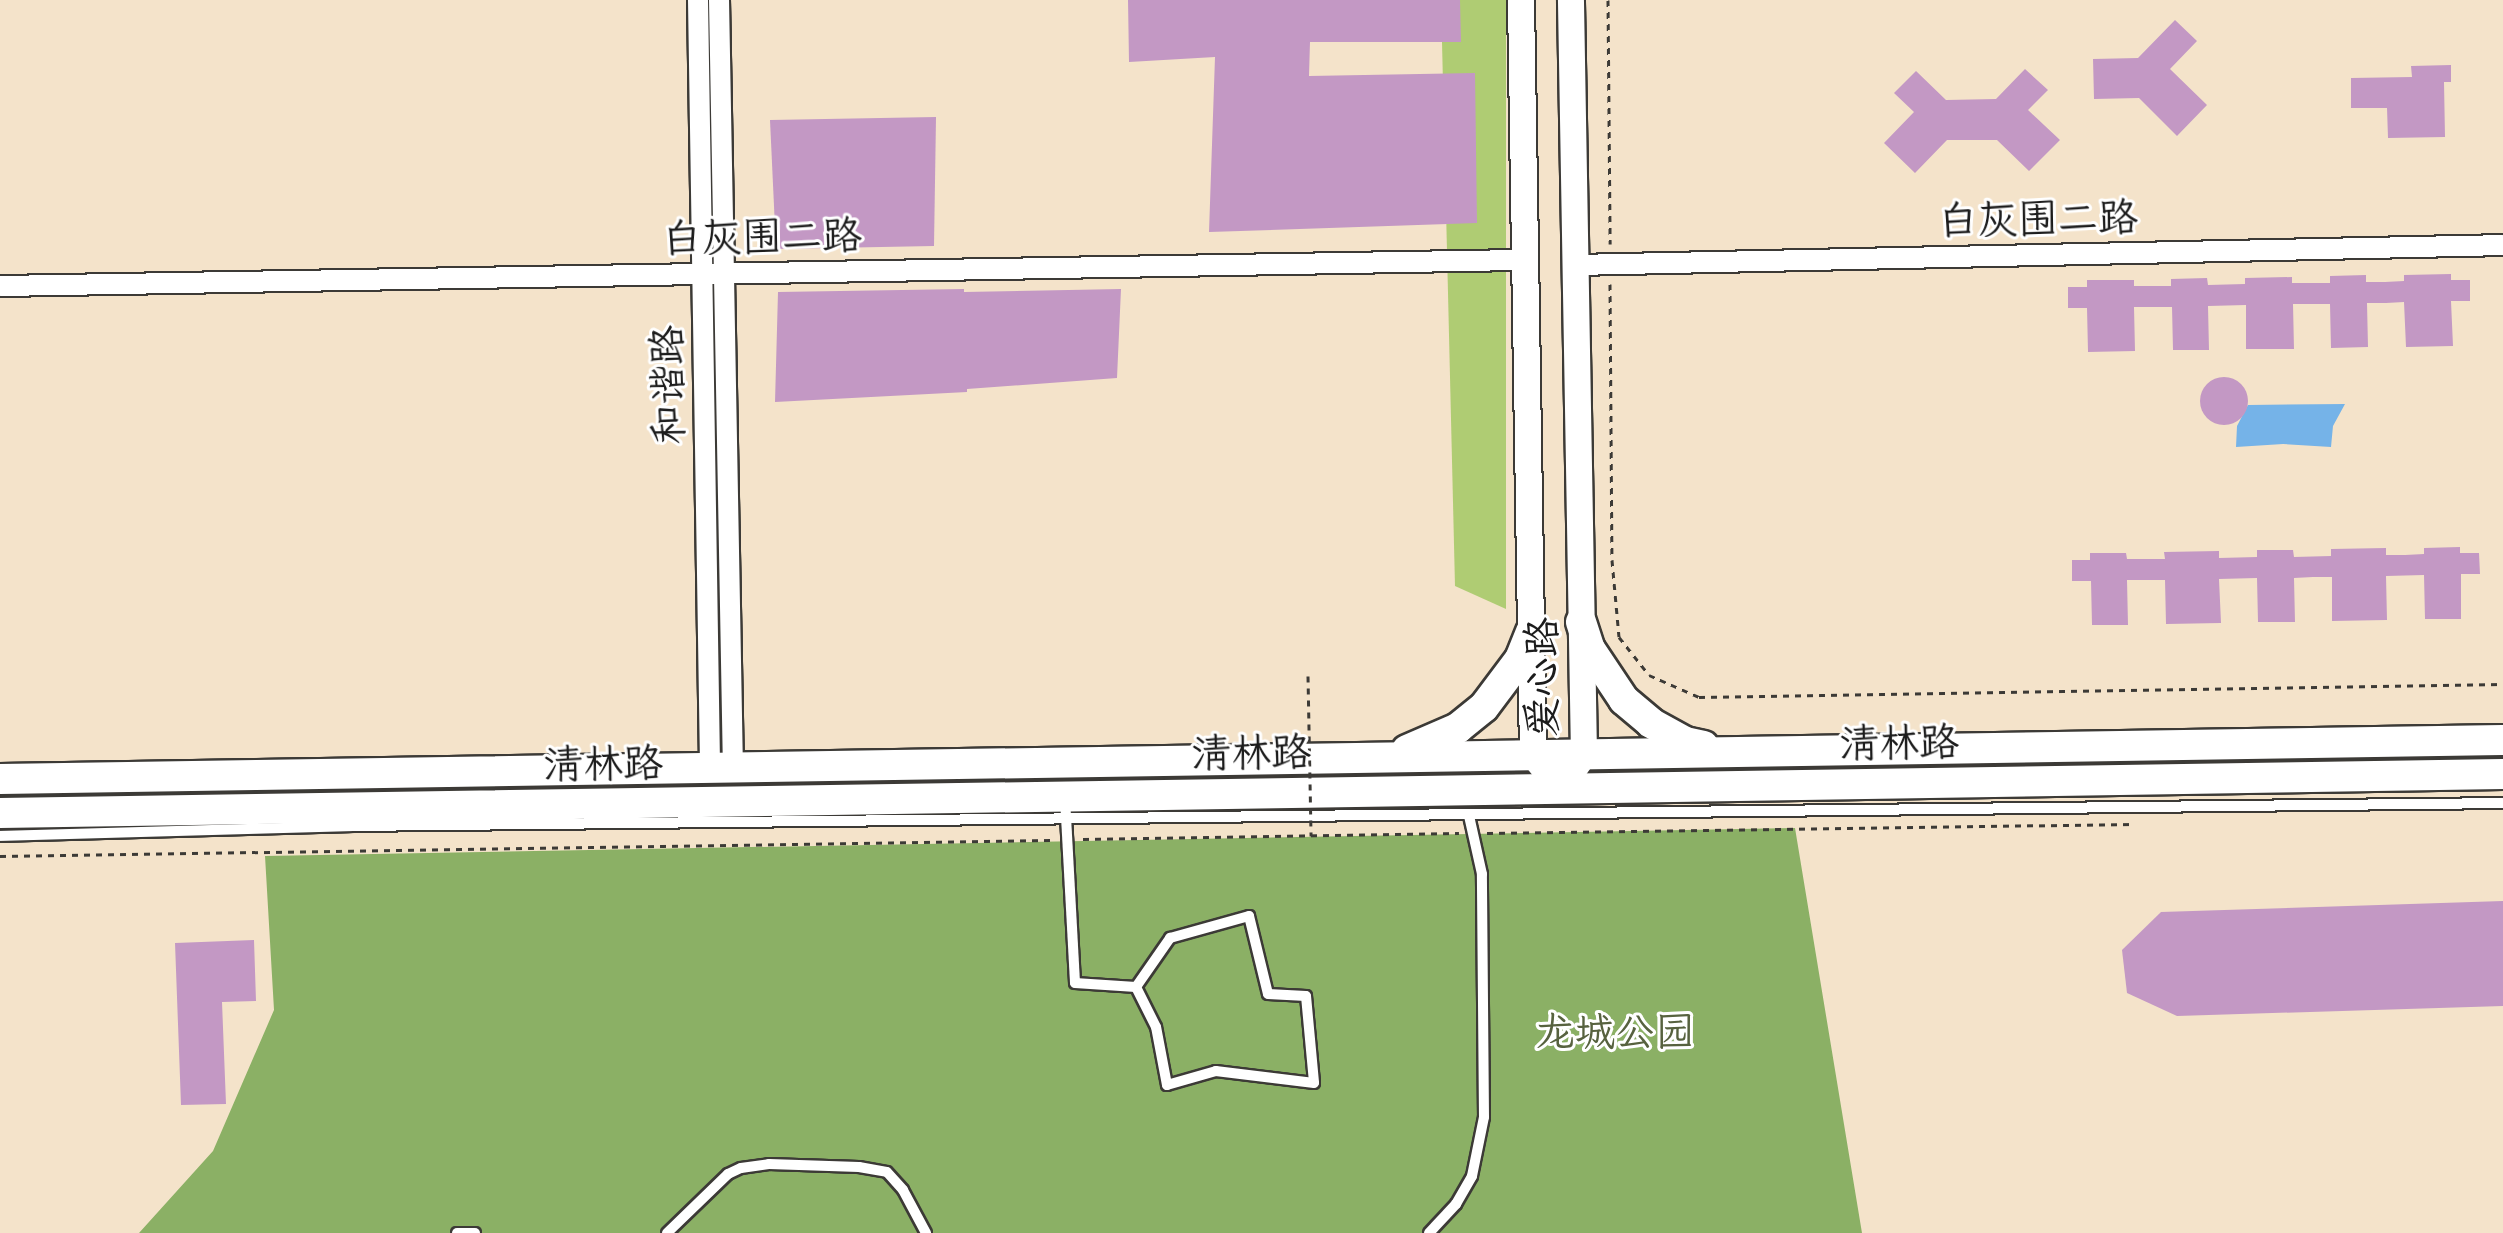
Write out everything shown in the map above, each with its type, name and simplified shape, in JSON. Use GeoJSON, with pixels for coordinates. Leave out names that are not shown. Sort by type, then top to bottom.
{"type":"FeatureCollection","features":[{"type":"Feature","properties":{"kind":"main road"},"geometry":{"type":"LineString","coordinates":[[1581,622],[1590,649],[1633,708],[1651,723],[1685,742],[1729,752]]}},
{"type":"Feature","properties":{"kind":"main road"},"geometry":{"type":"LineString","coordinates":[[1377,758],[1423,746],[1458,728],[1484,707],[1520,659],[1531,632]]}},
{"type":"Feature","properties":{"kind":"main road","name":"清林路"},"geometry":{"type":"LineString","coordinates":[[0,779],[2490,741]]}},
{"type":"Feature","properties":{"kind":"main road"},"geometry":{"type":"LineString","coordinates":[[0,765],[48,778]]}},
{"type":"Feature","properties":{"kind":"main road","name":"清林路"},"geometry":{"type":"LineString","coordinates":[[0,813],[1066,808],[1560,789],[2503,774]]}},
{"type":"Feature","properties":{"kind":"street","name":"和谐路"},"geometry":{"type":"LineString","coordinates":[[698,0],[702,274],[722,768]]}},
{"type":"Feature","properties":{"kind":"street","name":"和谐路"},"geometry":{"type":"LineString","coordinates":[[719,0],[724,273],[722,768]]}},
{"type":"Feature","properties":{"kind":"street","name":"爱心路"},"geometry":{"type":"LineString","coordinates":[[1521,0],[1533,755],[1560,789],[1584,755],[1571,0]]}},
{"type":"Feature","properties":{"kind":"street","name":"白灰围二路"},"geometry":{"type":"LineString","coordinates":[[1575,265],[2503,245]]}},
{"type":"Feature","properties":{"kind":"street","name":"白灰围二路"},"geometry":{"type":"LineString","coordinates":[[0,286],[1525,260]]}},
{"type":"Feature","properties":{"kind":"street"},"geometry":{"type":"LineString","coordinates":[[2490,741],[2503,719]]}},
{"type":"Feature","properties":{"kind":"lane"},"geometry":{"type":"LineString","coordinates":[[0,836],[1066,808],[1469,816],[2503,803]]}},
{"type":"Feature","properties":{"kind":"lane"},"geometry":{"type":"LineString","coordinates":[[1066,808],[1075,983],[1136,987]]}},
{"type":"Feature","properties":{"kind":"lane"},"geometry":{"type":"LineString","coordinates":[[1429,1233],[1456,1204],[1472,1176],[1484,1117],[1482,874],[1469,816]]}},
{"type":"Feature","properties":{"kind":"lane"},"geometry":{"type":"LineString","coordinates":[[1249,916],[1268,994],[1306,996],[1314,1083],[1216,1071],[1167,1085],[1156,1027],[1136,987],[1170,938],[1249,916]]}},
{"type":"Feature","properties":{"kind":"lane"},"geometry":{"type":"LineString","coordinates":[[667,1233],[728,1174],[741,1168],[769,1164],[859,1167],[887,1172],[903,1190],[926,1233]]}},
{"type":"Feature","properties":{"kind":"lane"},"geometry":{"type":"LineString","coordinates":[[457,1233],[475,1233]]}},
{"type":"Feature","properties":{"kind":"path"},"geometry":{"type":"LineString","coordinates":[[1608,0],[1612,560],[1619,637],[1649,675],[1699,697],[2503,684]]}},
{"type":"Feature","properties":{"kind":"path"},"geometry":{"type":"LineString","coordinates":[[1308,676],[1311,836]]}},
{"type":"Feature","properties":{"kind":"path"},"geometry":{"type":"LineString","coordinates":[[0,856],[2143,823]]}},
{"type":"Feature","properties":{"kind":"green space"},"geometry":{"type":"Polygon","coordinates":[[[1441,0],[1506,0],[1506,609],[1455,586],[1441,0]]]}},
{"type":"Feature","properties":{"kind":"green space","name":"龙城公园"},"geometry":{"type":"Polygon","coordinates":[[[1795,828],[1862,1233],[139,1233],[213,1151],[274,1010],[265,856],[1795,828]]]}},
{"type":"Feature","properties":{"kind":"water"},"geometry":{"type":"Polygon","coordinates":[[[2345,404],[2333,426],[2331,447],[2283,444],[2236,447],[2237,426],[2248,405],[2345,404]]]}},
{"type":"Feature","properties":{"kind":"building"},"geometry":{"type":"Polygon","coordinates":[[[1128,0],[1460,0],[1461,42],[1310,42],[1309,76],[1475,73],[1477,223],[1209,232],[1215,57],[1129,62],[1128,0]]]}},
{"type":"Feature","properties":{"kind":"building"},"geometry":{"type":"Polygon","coordinates":[[[2175,20],[2197,41],[2170,69],[2207,105],[2177,136],[2139,98],[2094,99],[2093,59],[2138,58],[2175,20]]]}},
{"type":"Feature","properties":{"kind":"building"},"geometry":{"type":"Polygon","coordinates":[[[2451,65],[2451,82],[2444,82],[2445,137],[2388,138],[2387,108],[2351,108],[2351,78],[2412,77],[2411,66],[2451,65]]]}},
{"type":"Feature","properties":{"kind":"building"},"geometry":{"type":"Polygon","coordinates":[[[2025,69],[2048,90],[2028,110],[2060,140],[2029,171],[1997,140],[1947,140],[1915,173],[1884,143],[1914,112],[1894,93],[1916,71],[1946,100],[1996,99],[2025,69]]]}},
{"type":"Feature","properties":{"kind":"building"},"geometry":{"type":"Polygon","coordinates":[[[936,117],[934,246],[776,249],[770,120],[936,117]]]}},
{"type":"Feature","properties":{"kind":"building"},"geometry":{"type":"Polygon","coordinates":[[[2451,274],[2451,280],[2470,280],[2470,301],[2451,301],[2453,346],[2406,347],[2404,302],[2367,303],[2368,347],[2331,348],[2330,304],[2293,304],[2294,349],[2246,349],[2246,305],[2208,306],[2209,350],[2173,350],[2172,307],[2134,307],[2135,351],[2088,352],[2087,308],[2068,308],[2068,287],[2087,287],[2087,280],[2134,280],[2134,286],[2171,286],[2171,279],[2207,278],[2208,285],[2245,284],[2245,278],[2292,277],[2292,283],[2330,283],[2330,276],[2366,275],[2366,282],[2385,282],[2404,281],[2404,275],[2451,274]]]}},
{"type":"Feature","properties":{"kind":"building"},"geometry":{"type":"Polygon","coordinates":[[[964,289],[964,292],[1121,289],[1117,378],[967,389],[967,392],[775,402],[778,292],[964,289]]]}},
{"type":"Feature","properties":{"kind":"building"},"geometry":{"type":"Polygon","coordinates":[[[2224,377],[2241,384],[2248,401],[2241,418],[2224,425],[2207,418],[2200,401],[2207,384],[2224,377]]]}},
{"type":"Feature","properties":{"kind":"building"},"geometry":{"type":"Polygon","coordinates":[[[2460,547],[2460,553],[2479,553],[2480,574],[2461,574],[2461,619],[2425,619],[2424,575],[2386,576],[2387,620],[2332,621],[2332,577],[2294,578],[2295,622],[2258,622],[2257,578],[2219,579],[2221,623],[2166,624],[2165,580],[2127,580],[2128,625],[2092,625],[2091,581],[2072,581],[2072,560],[2090,560],[2090,553],[2126,553],[2127,559],[2165,559],[2164,552],[2219,551],[2219,558],[2257,557],[2257,550],[2293,550],[2294,557],[2331,556],[2331,549],[2386,548],[2386,555],[2405,555],[2424,554],[2424,548],[2460,547]]]}},
{"type":"Feature","properties":{"kind":"building"},"geometry":{"type":"Polygon","coordinates":[[[2503,901],[2503,1006],[2177,1016],[2127,993],[2122,950],[2161,912],[2503,901]]]}},
{"type":"Feature","properties":{"kind":"building"},"geometry":{"type":"Polygon","coordinates":[[[254,940],[256,1001],[222,1002],[226,1104],[181,1105],[175,943],[254,940]]]}}]}
